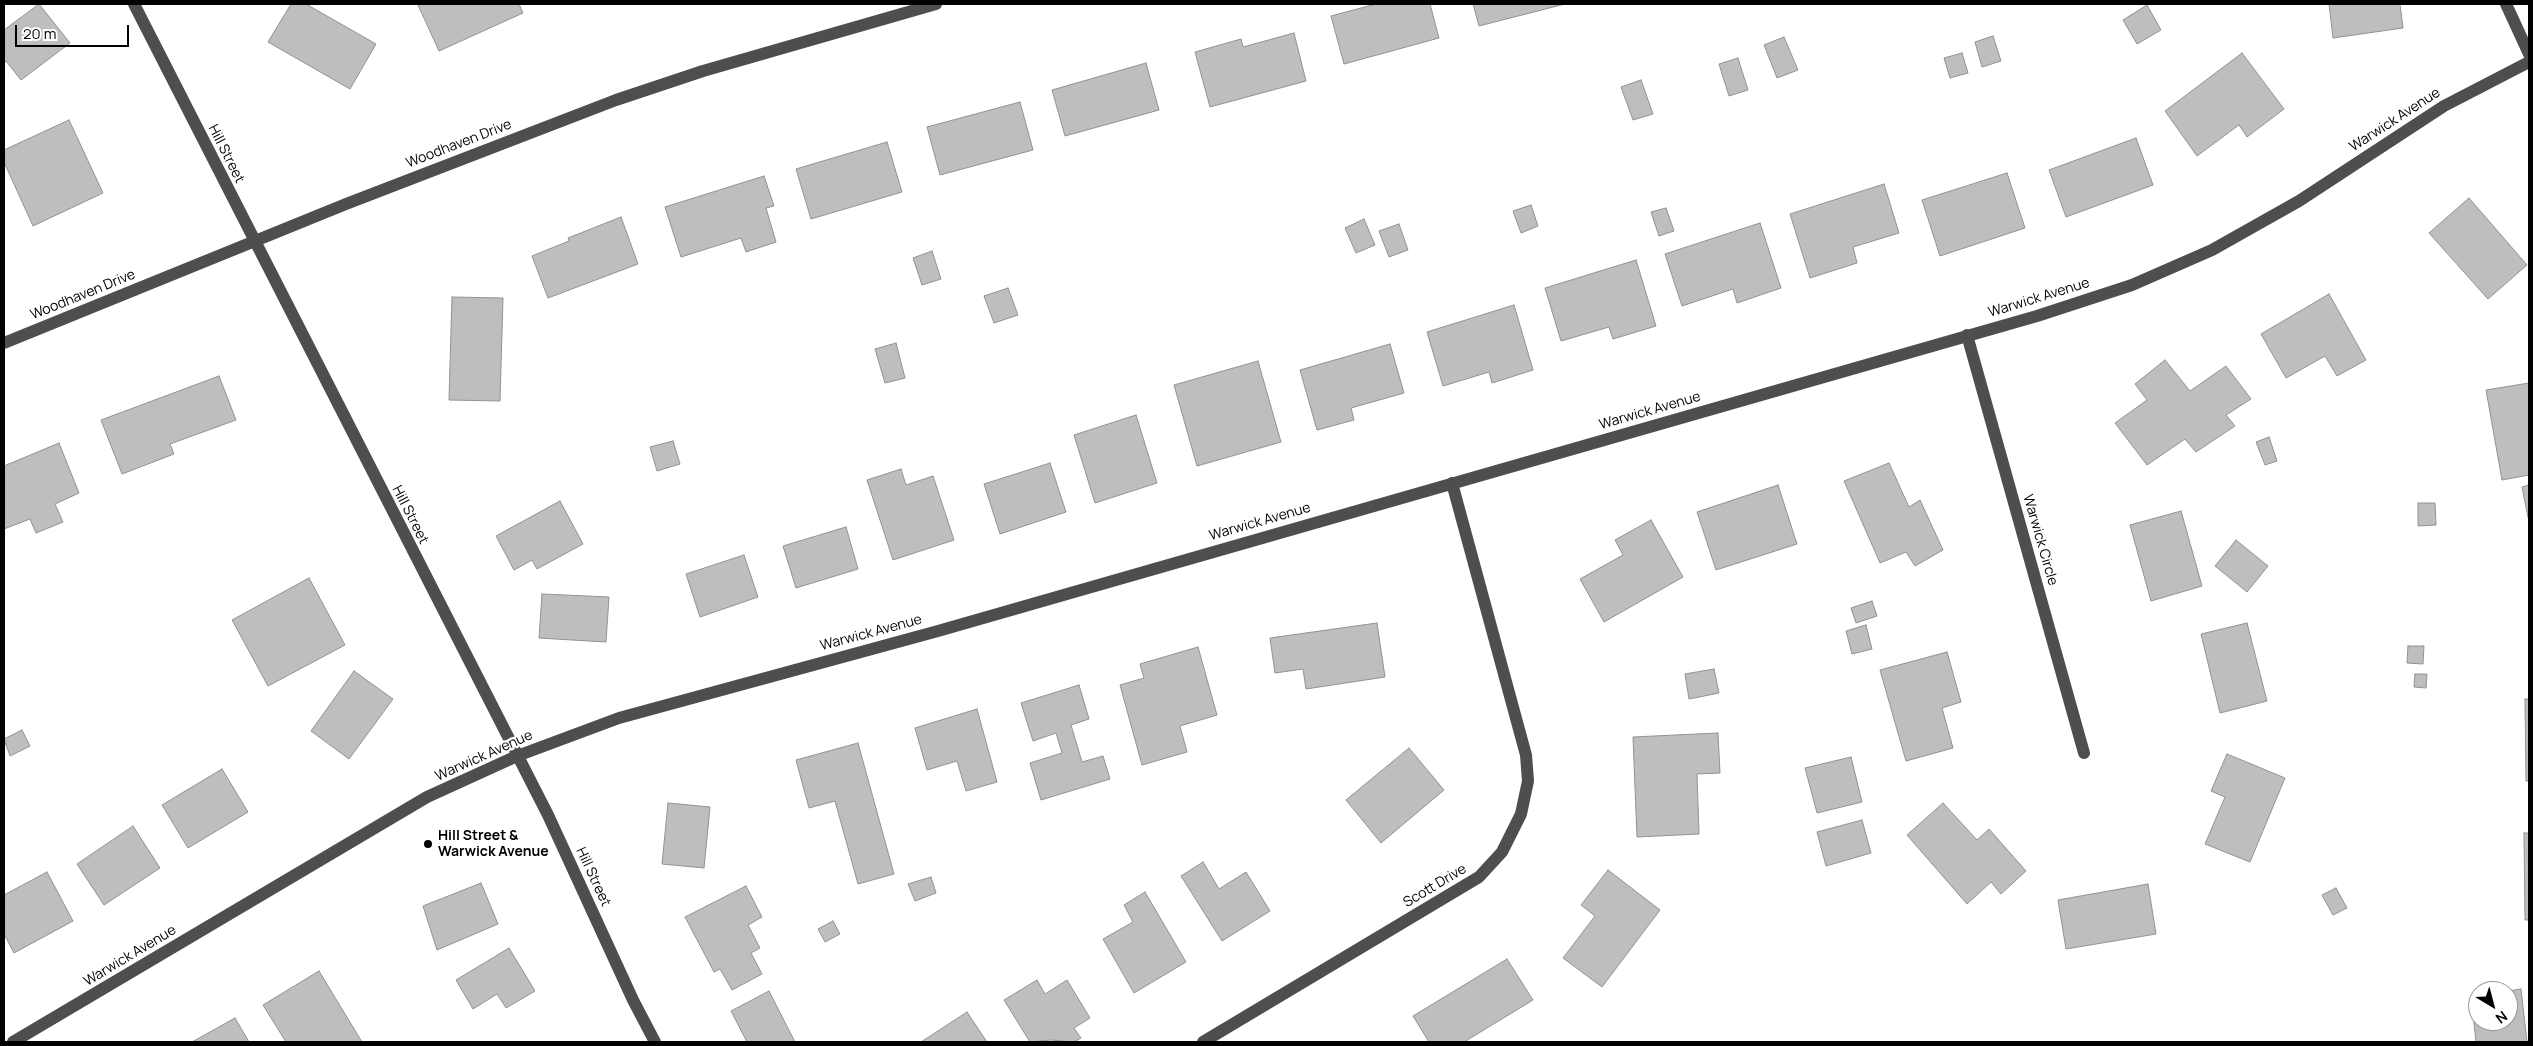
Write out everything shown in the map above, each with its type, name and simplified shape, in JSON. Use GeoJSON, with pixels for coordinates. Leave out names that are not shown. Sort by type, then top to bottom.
{"type":"FeatureCollection","features":[{"type":"Feature","properties":{"kind":"street","name":"Hill Street"},"geometry":{"type":"LineString","coordinates":[[134,4],[516,756],[548,815],[633,1000],[655,1042]]}},
{"type":"Feature","properties":{"kind":"street","name":"Woodhaven Drive"},"geometry":{"type":"LineString","coordinates":[[4,343],[346,204],[616,100],[703,71],[936,4]]}},
{"type":"Feature","properties":{"kind":"street"},"geometry":{"type":"LineString","coordinates":[[2506,4],[2529,54]]}},
{"type":"Feature","properties":{"kind":"street","name":"Warwick Avenue"},"geometry":{"type":"LineString","coordinates":[[13,1042],[426,797],[516,756],[619,718],[938,631],[1967,335],[2132,285],[2212,250],[2299,202],[2444,106],[2529,62]]}},
{"type":"Feature","properties":{"kind":"street","name":"Warwick Circle"},"geometry":{"type":"LineString","coordinates":[[1967,335],[2084,752]]}},
{"type":"Feature","properties":{"kind":"street","name":"Scott Drive"},"geometry":{"type":"LineString","coordinates":[[1203,1042],[1479,877],[1502,852],[1521,814],[1528,781],[1526,755],[1452,483]]}},
{"type":"Feature","properties":{"kind":"building"},"geometry":{"type":"Polygon","coordinates":[[[39,4],[70,43],[21,80],[6,61],[4,63],[4,30],[39,4]]]}},
{"type":"Feature","properties":{"kind":"building"},"geometry":{"type":"Polygon","coordinates":[[[291,4],[306,4],[376,44],[350,89],[268,42],[291,4]]]}},
{"type":"Feature","properties":{"kind":"building"},"geometry":{"type":"Polygon","coordinates":[[[519,4],[523,13],[439,51],[418,5],[519,4]]]}},
{"type":"Feature","properties":{"kind":"building"},"geometry":{"type":"Polygon","coordinates":[[[1376,4],[1430,4],[1439,38],[1344,64],[1331,16],[1376,4]]]}},
{"type":"Feature","properties":{"kind":"building"},"geometry":{"type":"Polygon","coordinates":[[[1473,4],[1565,4],[1479,26],[1473,4]]]}},
{"type":"Feature","properties":{"kind":"building"},"geometry":{"type":"Polygon","coordinates":[[[2329,4],[2400,4],[2403,28],[2333,38],[2329,4]]]}},
{"type":"Feature","properties":{"kind":"building"},"geometry":{"type":"Polygon","coordinates":[[[2147,5],[2161,30],[2137,44],[2123,20],[2147,5]]]}},
{"type":"Feature","properties":{"kind":"building"},"geometry":{"type":"Polygon","coordinates":[[[1294,33],[1306,81],[1210,107],[1195,52],[1241,39],[1243,47],[1294,33]]]}},
{"type":"Feature","properties":{"kind":"building"},"geometry":{"type":"Polygon","coordinates":[[[1993,36],[2001,61],[1982,67],[1975,42],[1993,36]]]}},
{"type":"Feature","properties":{"kind":"building"},"geometry":{"type":"Polygon","coordinates":[[[1784,37],[1798,70],[1777,78],[1764,45],[1784,37]]]}},
{"type":"Feature","properties":{"kind":"building"},"geometry":{"type":"Polygon","coordinates":[[[1962,53],[1968,73],[1950,78],[1944,58],[1962,53]]]}},
{"type":"Feature","properties":{"kind":"building"},"geometry":{"type":"Polygon","coordinates":[[[2242,53],[2284,109],[2247,137],[2239,125],[2197,156],[2165,111],[2242,53]]]}},
{"type":"Feature","properties":{"kind":"building"},"geometry":{"type":"Polygon","coordinates":[[[1738,58],[1748,90],[1729,96],[1719,64],[1738,58]]]}},
{"type":"Feature","properties":{"kind":"building"},"geometry":{"type":"Polygon","coordinates":[[[1146,63],[1159,110],[1065,136],[1052,90],[1146,63]]]}},
{"type":"Feature","properties":{"kind":"building"},"geometry":{"type":"Polygon","coordinates":[[[1641,80],[1653,114],[1633,120],[1621,87],[1641,80]]]}},
{"type":"Feature","properties":{"kind":"building"},"geometry":{"type":"Polygon","coordinates":[[[1020,102],[1033,150],[940,175],[927,127],[1020,102]]]}},
{"type":"Feature","properties":{"kind":"building"},"geometry":{"type":"Polygon","coordinates":[[[69,120],[103,193],[33,226],[4,162],[4,150],[69,120]]]}},
{"type":"Feature","properties":{"kind":"building"},"geometry":{"type":"Polygon","coordinates":[[[2136,138],[2153,185],[2066,217],[2049,170],[2136,138]]]}},
{"type":"Feature","properties":{"kind":"building"},"geometry":{"type":"Polygon","coordinates":[[[887,142],[902,192],[811,219],[796,169],[887,142]]]}},
{"type":"Feature","properties":{"kind":"building"},"geometry":{"type":"Polygon","coordinates":[[[2007,173],[2025,228],[1940,256],[1922,200],[2007,173]]]}},
{"type":"Feature","properties":{"kind":"building"},"geometry":{"type":"Polygon","coordinates":[[[764,176],[774,206],[766,208],[776,242],[746,252],[741,238],[681,257],[665,207],[764,176]]]}},
{"type":"Feature","properties":{"kind":"building"},"geometry":{"type":"Polygon","coordinates":[[[1884,184],[1899,233],[1853,247],[1857,263],[1810,278],[1790,214],[1884,184]]]}},
{"type":"Feature","properties":{"kind":"building"},"geometry":{"type":"Polygon","coordinates":[[[2469,198],[2527,265],[2488,299],[2429,233],[2469,198]]]}},
{"type":"Feature","properties":{"kind":"building"},"geometry":{"type":"Polygon","coordinates":[[[1531,205],[1538,226],[1521,233],[1513,211],[1531,205]]]}},
{"type":"Feature","properties":{"kind":"building"},"geometry":{"type":"Polygon","coordinates":[[[1666,208],[1674,231],[1659,236],[1651,212],[1666,208]]]}},
{"type":"Feature","properties":{"kind":"building"},"geometry":{"type":"Polygon","coordinates":[[[621,217],[638,264],[548,298],[532,256],[569,241],[568,238],[621,217]]]}},
{"type":"Feature","properties":{"kind":"building"},"geometry":{"type":"Polygon","coordinates":[[[1364,219],[1375,245],[1356,253],[1345,228],[1364,219]]]}},
{"type":"Feature","properties":{"kind":"building"},"geometry":{"type":"Polygon","coordinates":[[[1760,223],[1781,288],[1737,303],[1733,289],[1682,306],[1665,254],[1760,223]]]}},
{"type":"Feature","properties":{"kind":"building"},"geometry":{"type":"Polygon","coordinates":[[[1399,224],[1408,250],[1389,257],[1379,231],[1399,224]]]}},
{"type":"Feature","properties":{"kind":"building"},"geometry":{"type":"Polygon","coordinates":[[[932,251],[941,279],[922,285],[913,258],[932,251]]]}},
{"type":"Feature","properties":{"kind":"building"},"geometry":{"type":"Polygon","coordinates":[[[1636,260],[1656,326],[1613,339],[1609,327],[1561,341],[1545,288],[1636,260]]]}},
{"type":"Feature","properties":{"kind":"building"},"geometry":{"type":"Polygon","coordinates":[[[1008,288],[1018,315],[994,323],[984,296],[1008,288]]]}},
{"type":"Feature","properties":{"kind":"building"},"geometry":{"type":"Polygon","coordinates":[[[2329,294],[2366,360],[2337,376],[2325,356],[2286,378],[2261,334],[2329,294]]]}},
{"type":"Feature","properties":{"kind":"building"},"geometry":{"type":"Polygon","coordinates":[[[452,297],[503,298],[500,401],[449,400],[452,297]]]}},
{"type":"Feature","properties":{"kind":"building"},"geometry":{"type":"Polygon","coordinates":[[[1514,305],[1533,370],[1492,383],[1489,372],[1443,386],[1427,332],[1514,305]]]}},
{"type":"Feature","properties":{"kind":"building"},"geometry":{"type":"Polygon","coordinates":[[[896,343],[905,378],[885,383],[875,349],[896,343]]]}},
{"type":"Feature","properties":{"kind":"building"},"geometry":{"type":"Polygon","coordinates":[[[1390,344],[1404,393],[1351,408],[1354,420],[1317,430],[1300,370],[1390,344]]]}},
{"type":"Feature","properties":{"kind":"building"},"geometry":{"type":"Polygon","coordinates":[[[2165,360],[2190,391],[2226,366],[2251,399],[2226,415],[2235,426],[2196,452],[2185,439],[2147,465],[2115,423],[2147,400],[2135,384],[2165,360]]]}},
{"type":"Feature","properties":{"kind":"building"},"geometry":{"type":"Polygon","coordinates":[[[1258,361],[1281,442],[1197,466],[1174,385],[1258,361]]]}},
{"type":"Feature","properties":{"kind":"building"},"geometry":{"type":"Polygon","coordinates":[[[219,376],[236,420],[170,444],[174,454],[122,474],[101,420],[219,376]]]}},
{"type":"Feature","properties":{"kind":"building"},"geometry":{"type":"Polygon","coordinates":[[[2529,383],[2529,475],[2502,480],[2486,390],[2529,383]]]}},
{"type":"Feature","properties":{"kind":"building"},"geometry":{"type":"Polygon","coordinates":[[[1136,415],[1157,483],[1095,503],[1074,435],[1136,415]]]}},
{"type":"Feature","properties":{"kind":"building"},"geometry":{"type":"Polygon","coordinates":[[[2269,437],[2277,461],[2265,465],[2256,442],[2269,437]]]}},
{"type":"Feature","properties":{"kind":"building"},"geometry":{"type":"Polygon","coordinates":[[[673,441],[680,464],[657,471],[650,447],[673,441]]]}},
{"type":"Feature","properties":{"kind":"building"},"geometry":{"type":"Polygon","coordinates":[[[59,443],[79,493],[55,504],[63,522],[36,533],[30,519],[4,529],[4,466],[59,443]]]}},
{"type":"Feature","properties":{"kind":"building"},"geometry":{"type":"Polygon","coordinates":[[[1050,463],[1066,512],[1000,534],[984,484],[1050,463]]]}},
{"type":"Feature","properties":{"kind":"building"},"geometry":{"type":"Polygon","coordinates":[[[1889,463],[1909,507],[1920,500],[1943,550],[1915,566],[1906,552],[1880,563],[1844,481],[1889,463]]]}},
{"type":"Feature","properties":{"kind":"building"},"geometry":{"type":"Polygon","coordinates":[[[901,469],[906,485],[933,476],[954,540],[893,560],[867,480],[901,469]]]}},
{"type":"Feature","properties":{"kind":"building"},"geometry":{"type":"Polygon","coordinates":[[[1778,485],[1797,544],[1716,570],[1697,512],[1778,485]]]}},
{"type":"Feature","properties":{"kind":"building"},"geometry":{"type":"Polygon","coordinates":[[[2529,485],[2529,522],[2522,487],[2529,485]]]}},
{"type":"Feature","properties":{"kind":"building"},"geometry":{"type":"Polygon","coordinates":[[[560,501],[583,544],[537,569],[532,560],[514,570],[496,536],[560,501]]]}},
{"type":"Feature","properties":{"kind":"building"},"geometry":{"type":"Polygon","coordinates":[[[2418,503],[2435,503],[2436,525],[2418,526],[2418,503]]]}},
{"type":"Feature","properties":{"kind":"building"},"geometry":{"type":"Polygon","coordinates":[[[2181,511],[2202,586],[2151,601],[2130,525],[2181,511]]]}},
{"type":"Feature","properties":{"kind":"building"},"geometry":{"type":"Polygon","coordinates":[[[1651,520],[1683,577],[1604,622],[1580,579],[1623,555],[1615,540],[1651,520]]]}},
{"type":"Feature","properties":{"kind":"building"},"geometry":{"type":"Polygon","coordinates":[[[846,527],[858,569],[796,588],[783,546],[846,527]]]}},
{"type":"Feature","properties":{"kind":"building"},"geometry":{"type":"Polygon","coordinates":[[[2236,540],[2268,566],[2247,592],[2215,566],[2236,540]]]}},
{"type":"Feature","properties":{"kind":"building"},"geometry":{"type":"Polygon","coordinates":[[[744,555],[758,597],[700,617],[686,574],[744,555]]]}},
{"type":"Feature","properties":{"kind":"building"},"geometry":{"type":"Polygon","coordinates":[[[309,578],[345,645],[268,686],[232,620],[309,578]]]}},
{"type":"Feature","properties":{"kind":"building"},"geometry":{"type":"Polygon","coordinates":[[[542,594],[609,597],[606,642],[539,638],[542,594]]]}},
{"type":"Feature","properties":{"kind":"building"},"geometry":{"type":"Polygon","coordinates":[[[1872,601],[1877,616],[1856,623],[1851,608],[1872,601]]]}},
{"type":"Feature","properties":{"kind":"building"},"geometry":{"type":"Polygon","coordinates":[[[1377,623],[1385,677],[1306,689],[1303,669],[1275,673],[1270,638],[1377,623]]]}},
{"type":"Feature","properties":{"kind":"building"},"geometry":{"type":"Polygon","coordinates":[[[2247,623],[2267,701],[2220,713],[2201,634],[2247,623]]]}},
{"type":"Feature","properties":{"kind":"building"},"geometry":{"type":"Polygon","coordinates":[[[1866,625],[1872,649],[1852,654],[1846,631],[1866,625]]]}},
{"type":"Feature","properties":{"kind":"building"},"geometry":{"type":"Polygon","coordinates":[[[2408,646],[2424,646],[2423,664],[2407,663],[2408,646]]]}},
{"type":"Feature","properties":{"kind":"building"},"geometry":{"type":"Polygon","coordinates":[[[1198,647],[1217,715],[1180,726],[1187,752],[1142,765],[1120,685],[1144,678],[1140,664],[1198,647]]]}},
{"type":"Feature","properties":{"kind":"building"},"geometry":{"type":"Polygon","coordinates":[[[1947,652],[1961,702],[1942,708],[1953,748],[1906,761],[1880,670],[1947,652]]]}},
{"type":"Feature","properties":{"kind":"building"},"geometry":{"type":"Polygon","coordinates":[[[1714,669],[1719,693],[1689,699],[1685,674],[1714,669]]]}},
{"type":"Feature","properties":{"kind":"building"},"geometry":{"type":"Polygon","coordinates":[[[354,671],[393,699],[349,759],[311,731],[354,671]]]}},
{"type":"Feature","properties":{"kind":"building"},"geometry":{"type":"Polygon","coordinates":[[[2415,674],[2427,674],[2426,688],[2414,687],[2415,674]]]}},
{"type":"Feature","properties":{"kind":"building"},"geometry":{"type":"Polygon","coordinates":[[[1079,685],[1089,719],[1071,725],[1082,762],[1103,756],[1110,779],[1041,800],[1030,763],[1062,753],[1056,733],[1033,741],[1021,703],[1079,685]]]}},
{"type":"Feature","properties":{"kind":"building"},"geometry":{"type":"Polygon","coordinates":[[[2525,699],[2529,699],[2529,781],[2526,781],[2525,699]]]}},
{"type":"Feature","properties":{"kind":"building"},"geometry":{"type":"Polygon","coordinates":[[[977,709],[997,782],[966,791],[957,761],[927,770],[915,728],[977,709]]]}},
{"type":"Feature","properties":{"kind":"building"},"geometry":{"type":"Polygon","coordinates":[[[22,730],[30,746],[10,756],[4,739],[22,730]]]}},
{"type":"Feature","properties":{"kind":"building"},"geometry":{"type":"Polygon","coordinates":[[[1718,733],[1720,773],[1697,774],[1699,834],[1637,837],[1633,737],[1718,733]]]}},
{"type":"Feature","properties":{"kind":"building"},"geometry":{"type":"Polygon","coordinates":[[[858,743],[894,874],[858,884],[835,801],[809,808],[796,760],[858,743]]]}},
{"type":"Feature","properties":{"kind":"building"},"geometry":{"type":"Polygon","coordinates":[[[1409,748],[1444,790],[1381,843],[1346,800],[1409,748]]]}},
{"type":"Feature","properties":{"kind":"building"},"geometry":{"type":"Polygon","coordinates":[[[2227,754],[2285,778],[2250,862],[2205,844],[2225,797],[2211,791],[2227,754]]]}},
{"type":"Feature","properties":{"kind":"building"},"geometry":{"type":"Polygon","coordinates":[[[1851,757],[1862,802],[1817,813],[1805,768],[1851,757]]]}},
{"type":"Feature","properties":{"kind":"building"},"geometry":{"type":"Polygon","coordinates":[[[222,769],[248,812],[188,848],[162,805],[222,769]]]}},
{"type":"Feature","properties":{"kind":"building"},"geometry":{"type":"Polygon","coordinates":[[[668,803],[710,807],[704,868],[662,864],[668,803]]]}},
{"type":"Feature","properties":{"kind":"building"},"geometry":{"type":"Polygon","coordinates":[[[1943,803],[1977,840],[1989,829],[2026,871],[2001,894],[1991,882],[1967,904],[1907,835],[1943,803]]]}},
{"type":"Feature","properties":{"kind":"building"},"geometry":{"type":"Polygon","coordinates":[[[1862,820],[1871,853],[1826,866],[1817,832],[1862,820]]]}},
{"type":"Feature","properties":{"kind":"building"},"geometry":{"type":"Polygon","coordinates":[[[133,826],[160,868],[104,905],[77,864],[133,826]]]}},
{"type":"Feature","properties":{"kind":"building"},"geometry":{"type":"Polygon","coordinates":[[[2524,833],[2529,833],[2529,920],[2525,920],[2524,833]]]}},
{"type":"Feature","properties":{"kind":"building"},"geometry":{"type":"Polygon","coordinates":[[[1203,862],[1219,889],[1246,872],[1270,911],[1222,941],[1181,876],[1203,862]]]}},
{"type":"Feature","properties":{"kind":"building"},"geometry":{"type":"Polygon","coordinates":[[[1608,870],[1660,910],[1602,987],[1563,958],[1595,916],[1581,905],[1608,870]]]}},
{"type":"Feature","properties":{"kind":"building"},"geometry":{"type":"Polygon","coordinates":[[[47,872],[73,921],[14,953],[4,934],[4,895],[47,872]]]}},
{"type":"Feature","properties":{"kind":"building"},"geometry":{"type":"Polygon","coordinates":[[[931,877],[936,893],[915,901],[908,884],[931,877]]]}},
{"type":"Feature","properties":{"kind":"building"},"geometry":{"type":"Polygon","coordinates":[[[481,883],[498,924],[437,950],[423,906],[481,883]]]}},
{"type":"Feature","properties":{"kind":"building"},"geometry":{"type":"Polygon","coordinates":[[[2148,884],[2156,934],[2066,949],[2058,900],[2148,884]]]}},
{"type":"Feature","properties":{"kind":"building"},"geometry":{"type":"Polygon","coordinates":[[[746,886],[762,917],[748,925],[760,948],[751,953],[762,974],[732,990],[720,969],[714,972],[685,917],[746,886]]]}},
{"type":"Feature","properties":{"kind":"building"},"geometry":{"type":"Polygon","coordinates":[[[2336,888],[2347,908],[2333,915],[2322,895],[2336,888]]]}},
{"type":"Feature","properties":{"kind":"building"},"geometry":{"type":"Polygon","coordinates":[[[1145,892],[1186,962],[1134,993],[1103,939],[1133,922],[1124,905],[1145,892]]]}},
{"type":"Feature","properties":{"kind":"building"},"geometry":{"type":"Polygon","coordinates":[[[833,921],[840,934],[825,942],[818,929],[833,921]]]}},
{"type":"Feature","properties":{"kind":"building"},"geometry":{"type":"Polygon","coordinates":[[[509,948],[535,991],[506,1008],[497,994],[473,1009],[456,980],[509,948]]]}},
{"type":"Feature","properties":{"kind":"building"},"geometry":{"type":"Polygon","coordinates":[[[1507,959],[1533,1000],[1464,1042],[1429,1042],[1413,1016],[1507,959]]]}},
{"type":"Feature","properties":{"kind":"building"},"geometry":{"type":"Polygon","coordinates":[[[319,971],[362,1042],[286,1042],[263,1005],[319,971]]]}},
{"type":"Feature","properties":{"kind":"building"},"geometry":{"type":"Polygon","coordinates":[[[1037,980],[1045,994],[1067,980],[1090,1018],[1074,1028],[1081,1038],[1074,1042],[1051,1040],[1030,1042],[1004,1000],[1037,980]]]}},
{"type":"Feature","properties":{"kind":"building"},"geometry":{"type":"Polygon","coordinates":[[[2518,989],[2521,989],[2527,1042],[2476,1042],[2475,1031],[2518,1031],[2518,989]]]}},
{"type":"Feature","properties":{"kind":"building"},"geometry":{"type":"Polygon","coordinates":[[[769,991],[795,1042],[747,1042],[731,1011],[769,991]]]}},
{"type":"Feature","properties":{"kind":"building"},"geometry":{"type":"Polygon","coordinates":[[[967,1012],[987,1042],[921,1042],[967,1012]]]}},
{"type":"Feature","properties":{"kind":"building"},"geometry":{"type":"Polygon","coordinates":[[[235,1018],[249,1042],[192,1042],[235,1018]]]}},
{"type":"Feature","properties":{"kind":"place","name":"Hill Street & Warwick Avenue"},"geometry":{"type":"Point","coordinates":[428,844]}}]}
